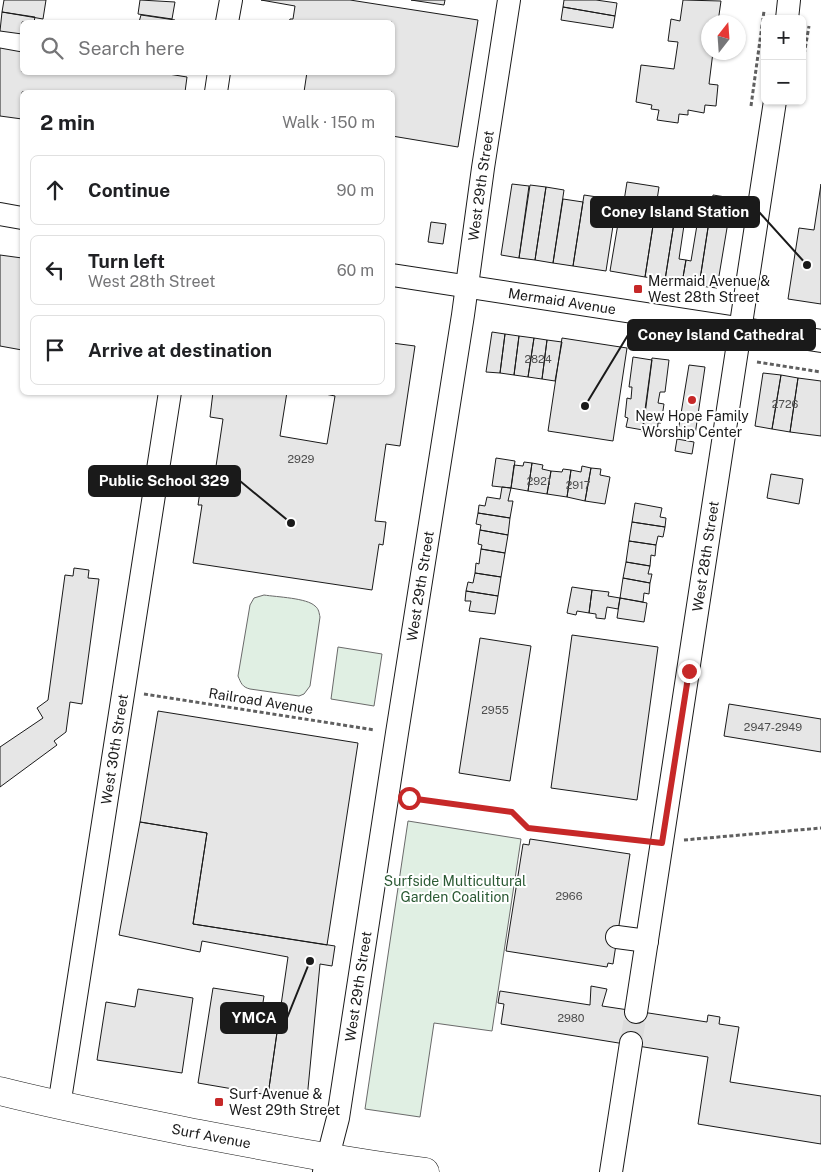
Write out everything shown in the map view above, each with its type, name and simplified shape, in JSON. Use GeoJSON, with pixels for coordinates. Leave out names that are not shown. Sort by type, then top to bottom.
{"type":"FeatureCollection","features":[{"type":"Feature","properties":{"kind":"main road","name":"Surf Avenue"},"geometry":{"type":"LineString","coordinates":[[0,1091],[59,1106],[326,1165],[425,1172]]}},
{"type":"Feature","properties":{"kind":"street"},"geometry":{"type":"LineString","coordinates":[[227,20],[231,0]]}},
{"type":"Feature","properties":{"kind":"street","name":"West 29th Street"},"geometry":{"type":"LineString","coordinates":[[326,1165],[338,1118],[396,733],[468,286],[483,168],[509,0]]}},
{"type":"Feature","properties":{"kind":"street"},"geometry":{"type":"LineString","coordinates":[[787,15],[789,0]]}},
{"type":"Feature","properties":{"kind":"street"},"geometry":{"type":"LineString","coordinates":[[216,90],[219,75]]}},
{"type":"Feature","properties":{"kind":"street","name":"West 28th Street"},"geometry":{"type":"LineString","coordinates":[[636,1012],[774,105]]}},
{"type":"Feature","properties":{"kind":"street"},"geometry":{"type":"LineString","coordinates":[[0,214],[20,218]]}},
{"type":"Feature","properties":{"kind":"street","name":"Mermaid Avenue"},"geometry":{"type":"LineString","coordinates":[[395,275],[821,341]]}},
{"type":"Feature","properties":{"kind":"street","name":"West 30th Street"},"geometry":{"type":"LineString","coordinates":[[59,1106],[170,395]]}},
{"type":"Feature","properties":{"kind":"street"},"geometry":{"type":"LineString","coordinates":[[617,937],[647,941]]}},
{"type":"Feature","properties":{"kind":"street"},"geometry":{"type":"LineString","coordinates":[[611,1172],[632,1043]]}},
{"type":"Feature","properties":{"kind":"path"},"geometry":{"type":"LineString","coordinates":[[803,60],[810,17]]}},
{"type":"Feature","properties":{"kind":"path"},"geometry":{"type":"LineString","coordinates":[[749,360],[821,372]]}},
{"type":"Feature","properties":{"kind":"path","name":"Railroad Avenue"},"geometry":{"type":"LineString","coordinates":[[144,694],[375,730]]}},
{"type":"Feature","properties":{"kind":"path"},"geometry":{"type":"LineString","coordinates":[[409,798],[512,812],[528,828],[662,843]]}},
{"type":"Feature","properties":{"kind":"path"},"geometry":{"type":"LineString","coordinates":[[684,840],[821,828]]}},
{"type":"Feature","properties":{"kind":"green space"},"geometry":{"type":"Polygon","coordinates":[[[264,595],[305,601],[311,603],[319,611],[320,617],[310,686],[304,694],[299,696],[250,689],[242,684],[238,676],[250,605],[254,598],[264,595]]]}},
{"type":"Feature","properties":{"kind":"green space"},"geometry":{"type":"Polygon","coordinates":[[[338,647],[382,654],[374,706],[331,699],[338,647]]]}},
{"type":"Feature","properties":{"kind":"green space","name":"Surfside Multicultural Garden Coalition"},"geometry":{"type":"Polygon","coordinates":[[[408,821],[521,839],[492,1031],[434,1023],[420,1117],[365,1109],[408,821]]]}},
{"type":"Feature","properties":{"kind":"building"},"geometry":{"type":"Polygon","coordinates":[[[4,0],[46,0],[43,19],[2,12],[4,0]]]}},
{"type":"Feature","properties":{"kind":"building"},"geometry":{"type":"Polygon","coordinates":[[[140,0],[175,2],[172,19],[138,14],[140,0]]]}},
{"type":"Feature","properties":{"kind":"building"},"geometry":{"type":"Polygon","coordinates":[[[261,0],[350,0],[478,20],[458,147],[395,136],[395,90],[304,90],[307,75],[395,75],[395,20],[290,20],[293,19],[295,6],[261,0]]]}},
{"type":"Feature","properties":{"kind":"building"},"geometry":{"type":"Polygon","coordinates":[[[411,0],[445,0],[444,5],[411,0]]]}},
{"type":"Feature","properties":{"kind":"building"},"geometry":{"type":"Polygon","coordinates":[[[564,0],[596,0],[617,3],[615,16],[563,7],[564,0]]]}},
{"type":"Feature","properties":{"kind":"building"},"geometry":{"type":"Polygon","coordinates":[[[683,0],[721,1],[719,15],[701,15],[701,60],[712,60],[709,84],[718,85],[716,106],[705,105],[704,113],[688,110],[688,115],[679,114],[678,123],[657,120],[659,110],[651,109],[652,105],[636,102],[641,65],[674,69],[678,42],[668,41],[671,19],[680,21],[683,0]]]}},
{"type":"Feature","properties":{"kind":"building"},"geometry":{"type":"Polygon","coordinates":[[[563,7],[615,16],[613,28],[561,20],[563,7]]]}},
{"type":"Feature","properties":{"kind":"building"},"geometry":{"type":"Polygon","coordinates":[[[2,12],[35,17],[34,20],[20,20],[20,34],[0,31],[2,12]]]}},
{"type":"Feature","properties":{"kind":"building"},"geometry":{"type":"Polygon","coordinates":[[[141,15],[175,20],[140,20],[141,15]]]}},
{"type":"Feature","properties":{"kind":"building"},"geometry":{"type":"Polygon","coordinates":[[[0,48],[20,52],[20,75],[175,75],[187,77],[185,90],[20,90],[20,119],[0,116],[0,48]]]}},
{"type":"Feature","properties":{"kind":"building"},"geometry":{"type":"Polygon","coordinates":[[[627,182],[659,187],[645,277],[610,271],[622,200],[624,201],[627,182]]]}},
{"type":"Feature","properties":{"kind":"building"},"geometry":{"type":"Polygon","coordinates":[[[512,184],[529,186],[519,258],[501,255],[512,184]]]}},
{"type":"Feature","properties":{"kind":"building"},"geometry":{"type":"Polygon","coordinates":[[[821,184],[821,304],[788,299],[799,228],[814,230],[821,184]]]}},
{"type":"Feature","properties":{"kind":"building"},"geometry":{"type":"Polygon","coordinates":[[[530,185],[546,187],[535,260],[519,258],[530,185]]]}},
{"type":"Feature","properties":{"kind":"building"},"geometry":{"type":"Polygon","coordinates":[[[546,187],[564,190],[553,263],[535,260],[546,187]]]}},
{"type":"Feature","properties":{"kind":"building"},"geometry":{"type":"Polygon","coordinates":[[[584,195],[617,200],[606,271],[573,266],[584,195]]]}},
{"type":"Feature","properties":{"kind":"building"},"geometry":{"type":"Polygon","coordinates":[[[713,195],[732,198],[717,288],[699,286],[713,195]]]}},
{"type":"Feature","properties":{"kind":"building"},"geometry":{"type":"Polygon","coordinates":[[[563,199],[583,202],[573,266],[553,263],[563,199]]]}},
{"type":"Feature","properties":{"kind":"building"},"geometry":{"type":"Polygon","coordinates":[[[657,200],[677,204],[665,280],[645,277],[657,200]]]}},
{"type":"Feature","properties":{"kind":"building"},"geometry":{"type":"Polygon","coordinates":[[[677,204],[687,205],[679,259],[686,260],[682,283],[665,280],[677,204]]]}},
{"type":"Feature","properties":{"kind":"building"},"geometry":{"type":"Polygon","coordinates":[[[700,207],[711,209],[699,286],[682,283],[686,260],[691,261],[700,207]]]}},
{"type":"Feature","properties":{"kind":"building"},"geometry":{"type":"Polygon","coordinates":[[[431,222],[446,224],[443,244],[428,242],[431,222]]]}},
{"type":"Feature","properties":{"kind":"building"},"geometry":{"type":"Polygon","coordinates":[[[0,255],[20,258],[20,350],[0,346],[0,255]]]}},
{"type":"Feature","properties":{"kind":"building"},"geometry":{"type":"Polygon","coordinates":[[[492,332],[505,334],[500,373],[486,372],[492,332]]]}},
{"type":"Feature","properties":{"kind":"building"},"geometry":{"type":"Polygon","coordinates":[[[505,334],[519,336],[514,375],[500,373],[505,334]]]}},
{"type":"Feature","properties":{"kind":"building"},"geometry":{"type":"Polygon","coordinates":[[[519,336],[534,338],[528,377],[514,375],[519,336]]]}},
{"type":"Feature","properties":{"kind":"building"},"geometry":{"type":"Polygon","coordinates":[[[534,338],[547,340],[542,379],[528,377],[534,338]]]}},
{"type":"Feature","properties":{"kind":"building"},"geometry":{"type":"Polygon","coordinates":[[[562,338],[627,348],[613,441],[548,431],[562,338]]]}},
{"type":"Feature","properties":{"kind":"building"},"geometry":{"type":"Polygon","coordinates":[[[547,340],[562,342],[555,381],[542,379],[547,340]]]}},
{"type":"Feature","properties":{"kind":"building"},"geometry":{"type":"Polygon","coordinates":[[[395,343],[415,346],[400,446],[386,444],[375,521],[386,522],[383,545],[379,544],[372,590],[193,563],[202,505],[198,505],[203,471],[215,473],[223,419],[210,417],[213,395],[287,395],[280,436],[327,444],[335,396],[330,395],[395,395],[395,343]]]}},
{"type":"Feature","properties":{"kind":"building"},"geometry":{"type":"Polygon","coordinates":[[[633,357],[652,360],[643,430],[626,427],[628,418],[625,417],[627,398],[631,399],[632,387],[629,387],[633,357]]]}},
{"type":"Feature","properties":{"kind":"building"},"geometry":{"type":"Polygon","coordinates":[[[652,358],[669,360],[665,392],[660,392],[658,403],[664,404],[661,423],[658,423],[657,434],[642,432],[652,358]]]}},
{"type":"Feature","properties":{"kind":"building","name":"New Hope Family Worship Center"},"geometry":{"type":"Polygon","coordinates":[[[689,365],[705,367],[695,435],[678,432],[689,365]]]}},
{"type":"Feature","properties":{"kind":"building"},"geometry":{"type":"Polygon","coordinates":[[[763,373],[781,375],[772,429],[755,426],[763,373]]]}},
{"type":"Feature","properties":{"kind":"building"},"geometry":{"type":"Polygon","coordinates":[[[781,375],[798,378],[790,432],[772,429],[781,375]]]}},
{"type":"Feature","properties":{"kind":"building"},"geometry":{"type":"Polygon","coordinates":[[[798,378],[821,381],[821,436],[790,432],[798,378]]]}},
{"type":"Feature","properties":{"kind":"building"},"geometry":{"type":"Polygon","coordinates":[[[677,439],[694,442],[692,454],[675,451],[677,439]]]}},
{"type":"Feature","properties":{"kind":"building"},"geometry":{"type":"Polygon","coordinates":[[[496,458],[515,461],[511,488],[492,486],[496,458]]]}},
{"type":"Feature","properties":{"kind":"building"},"geometry":{"type":"Polygon","coordinates":[[[524,462],[532,463],[528,491],[511,488],[514,465],[523,466],[524,462]]]}},
{"type":"Feature","properties":{"kind":"building"},"geometry":{"type":"Polygon","coordinates":[[[532,463],[543,465],[542,469],[551,471],[547,494],[528,491],[532,463]]]}},
{"type":"Feature","properties":{"kind":"building"},"geometry":{"type":"Polygon","coordinates":[[[582,466],[591,468],[585,501],[567,497],[571,470],[581,472],[582,466]]]}},
{"type":"Feature","properties":{"kind":"building"},"geometry":{"type":"Polygon","coordinates":[[[591,468],[601,469],[600,475],[610,477],[605,504],[585,501],[591,468]]]}},
{"type":"Feature","properties":{"kind":"building"},"geometry":{"type":"Polygon","coordinates":[[[563,469],[571,470],[567,497],[547,494],[551,471],[562,472],[563,469]]]}},
{"type":"Feature","properties":{"kind":"building"},"geometry":{"type":"Polygon","coordinates":[[[771,474],[803,479],[799,504],[767,498],[771,474]]]}},
{"type":"Feature","properties":{"kind":"building"},"geometry":{"type":"Polygon","coordinates":[[[502,487],[511,488],[508,501],[513,501],[510,518],[478,513],[479,505],[485,506],[487,497],[500,499],[502,487]]]}},
{"type":"Feature","properties":{"kind":"building"},"geometry":{"type":"Polygon","coordinates":[[[635,503],[662,508],[660,517],[666,518],[665,527],[632,522],[635,503]]]}},
{"type":"Feature","properties":{"kind":"building"},"geometry":{"type":"Polygon","coordinates":[[[478,513],[510,518],[508,535],[480,530],[481,525],[476,524],[478,513]]]}},
{"type":"Feature","properties":{"kind":"building"},"geometry":{"type":"Polygon","coordinates":[[[632,522],[665,527],[663,537],[658,536],[656,545],[629,541],[632,522]]]}},
{"type":"Feature","properties":{"kind":"building"},"geometry":{"type":"Polygon","coordinates":[[[480,530],[508,535],[505,553],[481,549],[482,545],[478,544],[480,530]]]}},
{"type":"Feature","properties":{"kind":"building"},"geometry":{"type":"Polygon","coordinates":[[[629,541],[656,545],[655,556],[651,555],[650,566],[626,562],[629,541]]]}},
{"type":"Feature","properties":{"kind":"building"},"geometry":{"type":"Polygon","coordinates":[[[481,549],[505,553],[501,577],[475,573],[476,563],[479,564],[481,549]]]}},
{"type":"Feature","properties":{"kind":"building"},"geometry":{"type":"Polygon","coordinates":[[[626,562],[650,566],[648,574],[652,574],[650,583],[623,578],[626,562]]]}},
{"type":"Feature","properties":{"kind":"building"},"geometry":{"type":"Polygon","coordinates":[[[74,568],[89,570],[88,578],[99,579],[82,704],[70,702],[66,732],[54,741],[57,745],[0,787],[0,747],[43,718],[37,708],[48,700],[65,575],[73,576],[74,568]]]}},
{"type":"Feature","properties":{"kind":"building"},"geometry":{"type":"Polygon","coordinates":[[[475,573],[501,577],[498,596],[466,591],[468,582],[473,583],[475,573]]]}},
{"type":"Feature","properties":{"kind":"building"},"geometry":{"type":"Polygon","coordinates":[[[623,578],[650,583],[649,594],[644,593],[643,602],[620,598],[623,578]]]}},
{"type":"Feature","properties":{"kind":"building"},"geometry":{"type":"Polygon","coordinates":[[[572,587],[592,590],[589,613],[577,611],[576,615],[567,613],[572,587]]]}},
{"type":"Feature","properties":{"kind":"building"},"geometry":{"type":"Polygon","coordinates":[[[592,590],[609,592],[608,596],[620,598],[618,609],[607,607],[605,619],[596,618],[596,614],[589,613],[592,590]]]}},
{"type":"Feature","properties":{"kind":"building"},"geometry":{"type":"Polygon","coordinates":[[[466,591],[498,596],[495,614],[469,611],[471,601],[465,601],[466,591]]]}},
{"type":"Feature","properties":{"kind":"building"},"geometry":{"type":"Polygon","coordinates":[[[620,598],[647,603],[644,622],[617,618],[620,598]]]}},
{"type":"Feature","properties":{"kind":"building"},"geometry":{"type":"Polygon","coordinates":[[[572,635],[658,647],[637,800],[551,788],[572,635]]]}},
{"type":"Feature","properties":{"kind":"building"},"geometry":{"type":"Polygon","coordinates":[[[480,638],[531,646],[510,781],[459,773],[480,638]]]}},
{"type":"Feature","properties":{"kind":"building"},"geometry":{"type":"Polygon","coordinates":[[[729,704],[821,719],[821,752],[724,736],[729,704]]]}},
{"type":"Feature","properties":{"kind":"building"},"geometry":{"type":"Polygon","coordinates":[[[158,711],[358,743],[327,945],[193,924],[207,833],[140,822],[158,711]]]}},
{"type":"Feature","properties":{"kind":"building"},"geometry":{"type":"Polygon","coordinates":[[[140,822],[207,833],[193,924],[335,946],[332,966],[320,964],[307,1099],[268,1095],[288,957],[202,941],[200,952],[119,935],[140,822]]]}},
{"type":"Feature","properties":{"kind":"building"},"geometry":{"type":"Polygon","coordinates":[[[530,839],[630,854],[613,964],[608,963],[607,967],[506,951],[523,844],[529,845],[530,839]]]}},
{"type":"Feature","properties":{"kind":"building"},"geometry":{"type":"Polygon","coordinates":[[[591,986],[607,989],[602,1006],[642,1012],[640,1025],[634,1024],[631,1045],[501,1024],[504,1004],[498,1003],[500,991],[590,1005],[591,986]]]}},
{"type":"Feature","properties":{"kind":"building"},"geometry":{"type":"Polygon","coordinates":[[[213,988],[264,996],[261,1015],[279,1018],[268,1095],[198,1083],[213,988]]]}},
{"type":"Feature","properties":{"kind":"building"},"geometry":{"type":"Polygon","coordinates":[[[138,989],[193,998],[182,1073],[97,1060],[106,1002],[135,1007],[138,989]]]}},
{"type":"Feature","properties":{"kind":"building"},"geometry":{"type":"Polygon","coordinates":[[[642,1012],[707,1022],[708,1015],[720,1017],[719,1024],[739,1027],[730,1082],[821,1096],[821,1144],[698,1124],[708,1057],[631,1045],[634,1024],[640,1025],[642,1012]]]}},
{"type":"Feature","properties":{"kind":"tunnel"},"geometry":{"type":"LineString","coordinates":[[631,1043],[636,1012]]}},
{"type":"Feature","properties":{"kind":"place","name":"Coney Island Station"},"geometry":{"type":"Point","coordinates":[807,265]}},
{"type":"Feature","properties":{"kind":"place","name":"Mermaid Avenue & West 28th Street"},"geometry":{"type":"Point","coordinates":[638,289]}},
{"type":"Feature","properties":{"kind":"place","name":"New Hope Family Worship Center"},"geometry":{"type":"Point","coordinates":[692,400]}},
{"type":"Feature","properties":{"kind":"place","name":"Coney Island Cathedral"},"geometry":{"type":"Point","coordinates":[585,406]}},
{"type":"Feature","properties":{"kind":"place","name":"Public School 329"},"geometry":{"type":"Point","coordinates":[291,523]}},
{"type":"Feature","properties":{"kind":"place","name":"YMCA"},"geometry":{"type":"Point","coordinates":[310,961]}},
{"type":"Feature","properties":{"kind":"place","name":"Surf Avenue & West 29th Street"},"geometry":{"type":"Point","coordinates":[219,1102]}},
{"type":"Feature","properties":{"kind":"route"},"geometry":{"type":"LineString","coordinates":[[409,798],[512,812],[528,828],[662,843],[689,671]]}}]}
